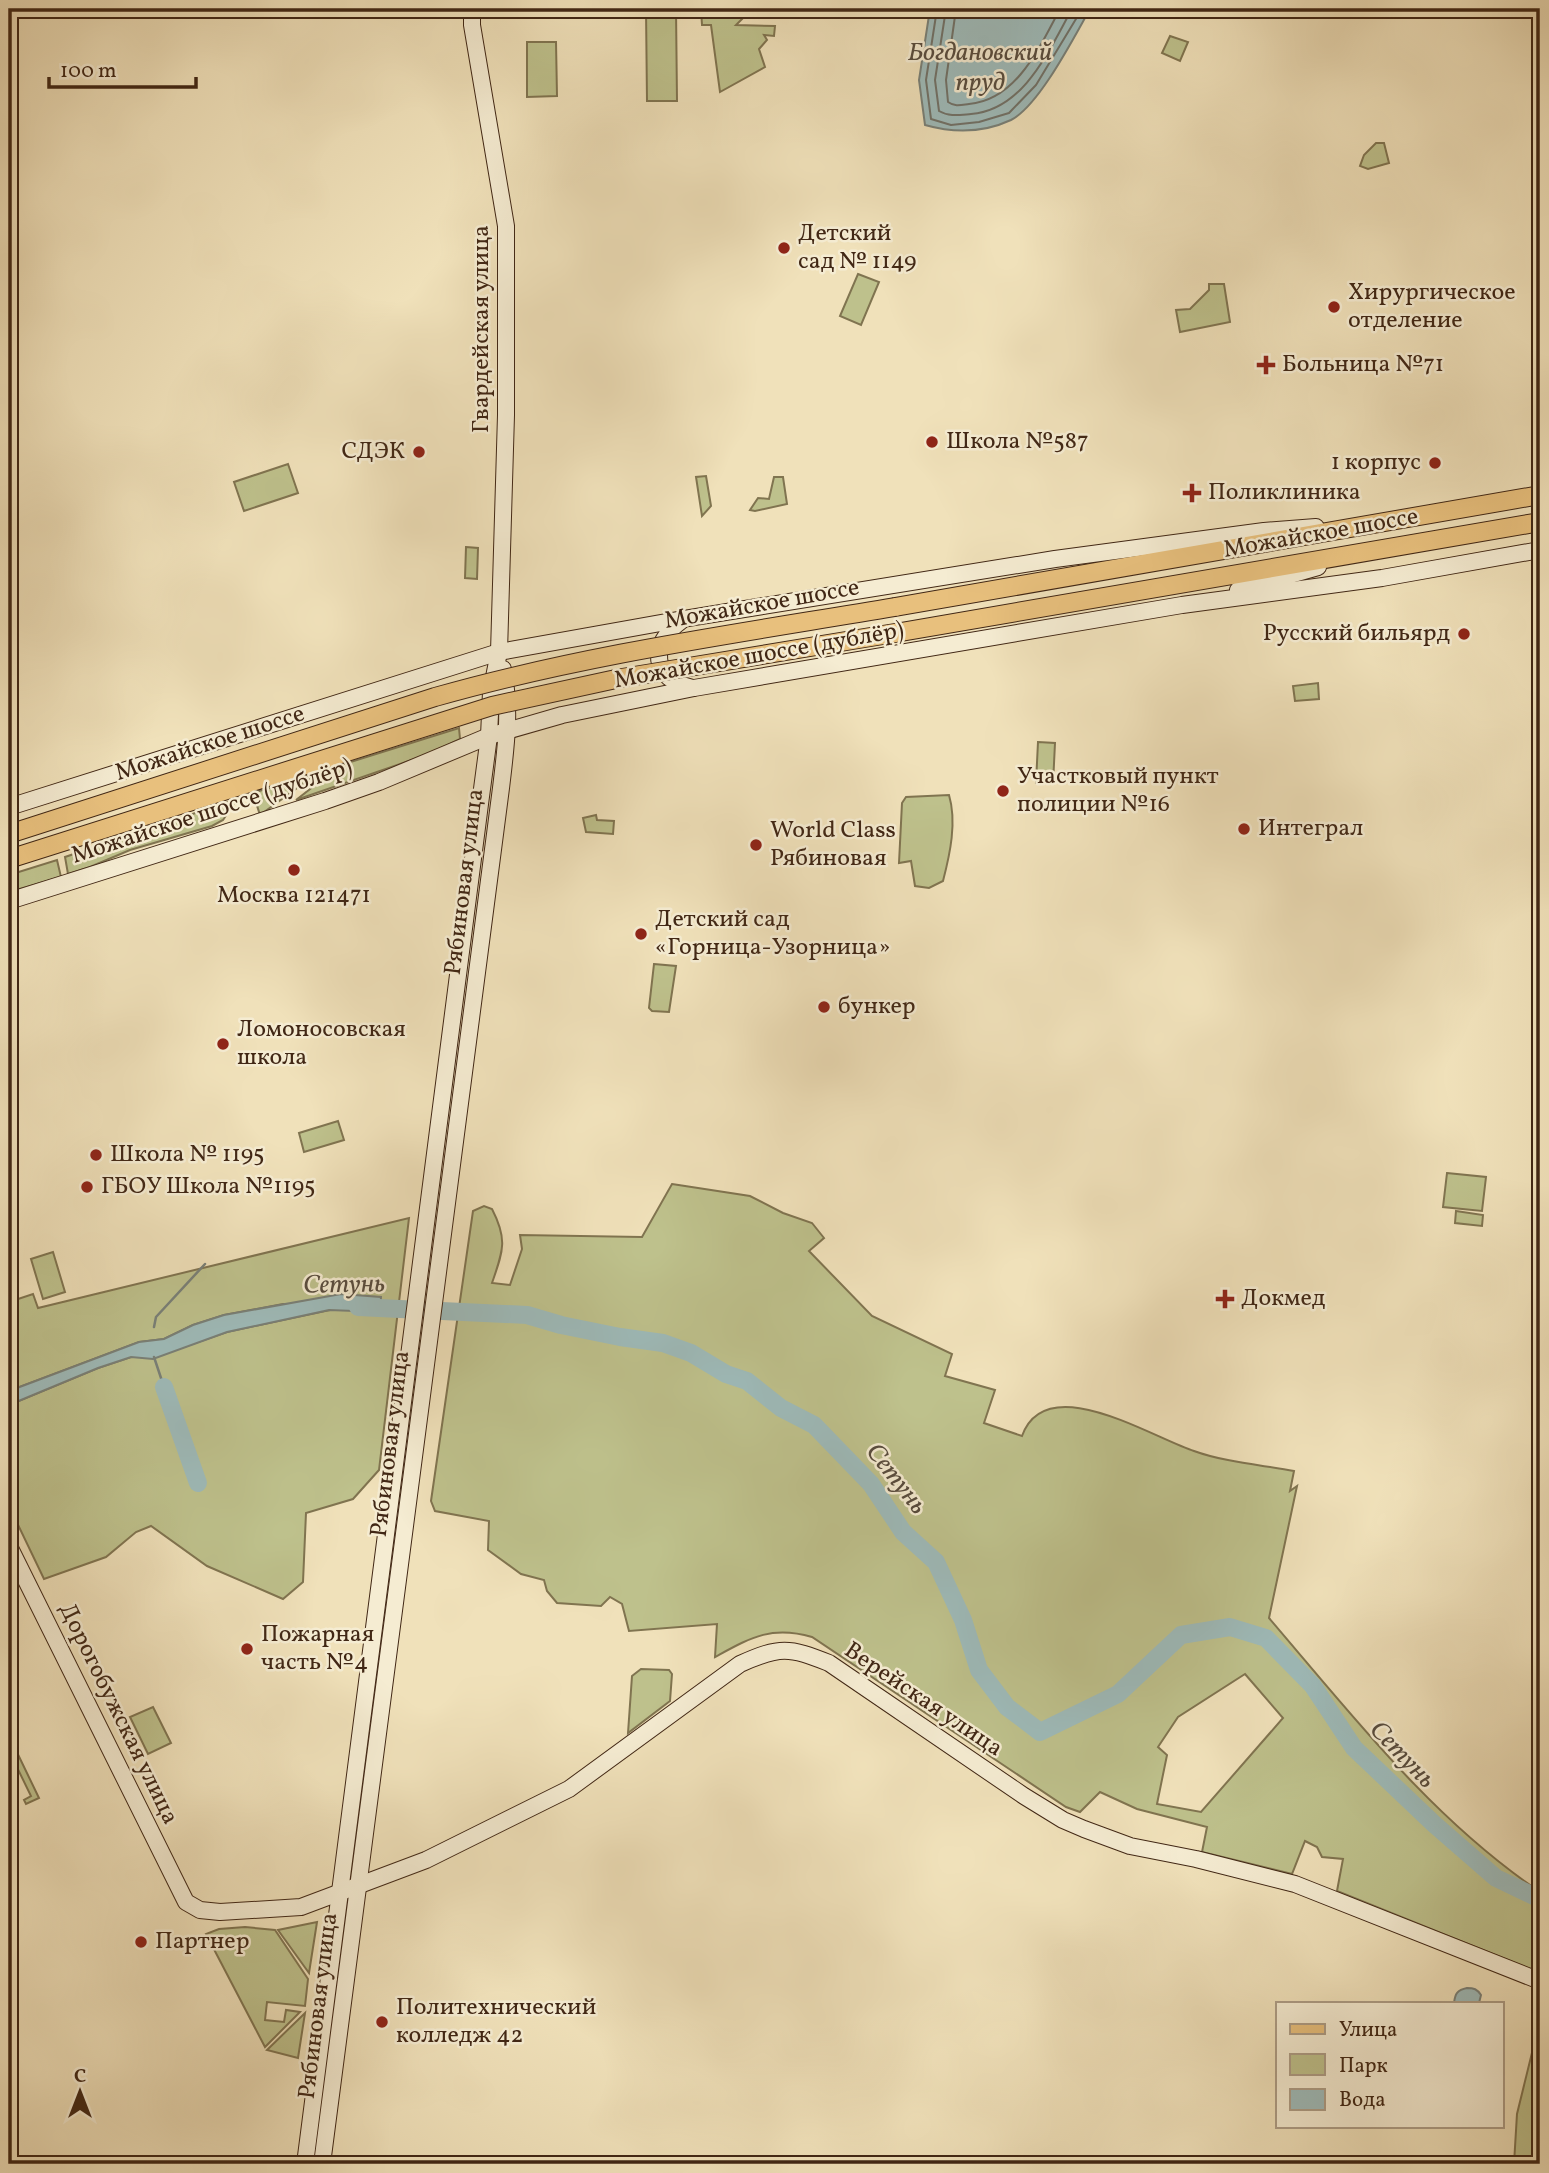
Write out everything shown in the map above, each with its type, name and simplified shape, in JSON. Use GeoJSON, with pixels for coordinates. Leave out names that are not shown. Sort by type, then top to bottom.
{"type":"FeatureCollection","features":[{"type":"Feature","properties":{"kind":"main road","name":"Гвардейская улица"},"geometry":{"type":"LineString","coordinates":[[472,9],[472,25],[506,226],[506,428],[499,652]]}},
{"type":"Feature","properties":{"kind":"main road","name":"Можайское шоссе"},"geometry":{"type":"LineString","coordinates":[[9,834],[487,682],[613,655],[1540,495]]}},
{"type":"Feature","properties":{"kind":"main road","name":"Можайское шоссе (дублёр)"},"geometry":{"type":"LineString","coordinates":[[9,807],[499,652],[683,619],[1055,559],[1264,531],[1381,522]]}},
{"type":"Feature","properties":{"kind":"main road","name":"Можайское шоссе"},"geometry":{"type":"LineString","coordinates":[[9,859],[492,706],[616,679],[1540,522]]}},
{"type":"Feature","properties":{"kind":"main road"},"geometry":{"type":"LineString","coordinates":[[1182,606],[1383,548]]}},
{"type":"Feature","properties":{"kind":"main road","name":"Можайское шоссе (дублёр)"},"geometry":{"type":"LineString","coordinates":[[9,901],[325,802],[489,736],[562,715],[694,688],[1182,606],[1382,578],[1540,550]]}},
{"type":"Feature","properties":{"kind":"main road"},"geometry":{"type":"LineString","coordinates":[[683,619],[668,630],[660,642],[658,657],[664,673],[671,681],[694,688]]}},
{"type":"Feature","properties":{"kind":"main road","name":"Рябиновая улица"},"geometry":{"type":"LineString","coordinates":[[427,1280],[508,730],[508,693],[499,652]]}},
{"type":"Feature","properties":{"kind":"main road","name":"Рябиновая улица"},"geometry":{"type":"LineString","coordinates":[[322,2164],[422,1324],[489,736],[491,692],[499,652]]}},
{"type":"Feature","properties":{"kind":"main road","name":"Рябиновая улица"},"geometry":{"type":"LineString","coordinates":[[304,2164],[422,1324]]}},
{"type":"Feature","properties":{"kind":"main road","name":"Дорогобужская улица"},"geometry":{"type":"LineString","coordinates":[[9,1546],[186,1902]]}},
{"type":"Feature","properties":{"kind":"main road","name":"Верейская улица"},"geometry":{"type":"LineString","coordinates":[[186,1902],[200,1910],[219,1912],[301,1907],[426,1860],[569,1788],[740,1664],[768,1651],[799,1651],[829,1662],[1063,1820],[1130,1846],[1295,1884],[1540,1981]]}},
{"type":"Feature","properties":{"kind":"green space"},"geometry":{"type":"Polygon","coordinates":[[[646,9],[676,9],[677,101],[647,101],[646,9]]]}},
{"type":"Feature","properties":{"kind":"green space"},"geometry":{"type":"Polygon","coordinates":[[[701,9],[750,9],[750,12],[743,11],[743,18],[736,25],[775,26],[774,36],[764,35],[767,40],[759,49],[765,67],[720,92],[711,25],[702,25],[701,9]]]}},
{"type":"Feature","properties":{"kind":"green space"},"geometry":{"type":"Polygon","coordinates":[[[1170,36],[1188,42],[1180,61],[1162,53],[1170,36]]]}},
{"type":"Feature","properties":{"kind":"green space"},"geometry":{"type":"Polygon","coordinates":[[[527,42],[556,42],[557,96],[527,97],[527,42]]]}},
{"type":"Feature","properties":{"kind":"green space"},"geometry":{"type":"Polygon","coordinates":[[[1376,143],[1384,143],[1389,163],[1368,169],[1360,166],[1364,155],[1376,143]]]}},
{"type":"Feature","properties":{"kind":"green space"},"geometry":{"type":"Polygon","coordinates":[[[858,274],[879,282],[861,325],[840,316],[858,274]]]}},
{"type":"Feature","properties":{"kind":"green space"},"geometry":{"type":"Polygon","coordinates":[[[1209,284],[1224,284],[1230,322],[1180,332],[1176,310],[1190,309],[1209,290],[1209,284]]]}},
{"type":"Feature","properties":{"kind":"green space"},"geometry":{"type":"Polygon","coordinates":[[[288,464],[298,493],[244,511],[234,482],[288,464]]]}},
{"type":"Feature","properties":{"kind":"green space"},"geometry":{"type":"Polygon","coordinates":[[[706,476],[711,506],[702,516],[696,477],[706,476]]]}},
{"type":"Feature","properties":{"kind":"green space"},"geometry":{"type":"Polygon","coordinates":[[[774,477],[783,477],[787,504],[750,510],[758,498],[769,499],[774,477]]]}},
{"type":"Feature","properties":{"kind":"green space"},"geometry":{"type":"Polygon","coordinates":[[[466,547],[478,548],[477,579],[465,578],[466,547]]]}},
{"type":"Feature","properties":{"kind":"green space"},"geometry":{"type":"Polygon","coordinates":[[[1318,683],[1319,699],[1295,701],[1293,686],[1318,683]]]}},
{"type":"Feature","properties":{"kind":"green space"},"geometry":{"type":"Polygon","coordinates":[[[459,728],[460,739],[429,754],[296,800],[341,765],[459,728]]]}},
{"type":"Feature","properties":{"kind":"green space"},"geometry":{"type":"Polygon","coordinates":[[[1038,742],[1055,743],[1053,784],[1036,783],[1038,742]]]}},
{"type":"Feature","properties":{"kind":"green space"},"geometry":{"type":"Polygon","coordinates":[[[319,772],[260,815],[253,793],[319,772]]]}},
{"type":"Feature","properties":{"kind":"green space"},"geometry":{"type":"Polygon","coordinates":[[[949,795],[952,827],[943,881],[929,888],[915,886],[911,861],[899,863],[902,803],[906,797],[949,795]]]}},
{"type":"Feature","properties":{"kind":"green space"},"geometry":{"type":"Polygon","coordinates":[[[237,799],[223,820],[212,826],[130,850],[68,874],[65,857],[237,799]]]}},
{"type":"Feature","properties":{"kind":"green space"},"geometry":{"type":"Polygon","coordinates":[[[596,815],[597,820],[614,821],[613,834],[586,832],[583,818],[596,815]]]}},
{"type":"Feature","properties":{"kind":"green space"},"geometry":{"type":"Polygon","coordinates":[[[57,860],[61,877],[9,892],[9,875],[57,860]]]}},
{"type":"Feature","properties":{"kind":"green space"},"geometry":{"type":"Polygon","coordinates":[[[654,964],[676,966],[669,1012],[652,1011],[649,1008],[654,964]]]}},
{"type":"Feature","properties":{"kind":"green space"},"geometry":{"type":"Polygon","coordinates":[[[338,1121],[344,1140],[304,1152],[299,1133],[338,1121]]]}},
{"type":"Feature","properties":{"kind":"green space"},"geometry":{"type":"Polygon","coordinates":[[[1447,1173],[1486,1177],[1482,1211],[1443,1207],[1447,1173]]]}},
{"type":"Feature","properties":{"kind":"green space"},"geometry":{"type":"Polygon","coordinates":[[[672,1184],[750,1196],[783,1213],[812,1223],[824,1238],[809,1251],[872,1316],[952,1354],[945,1376],[995,1390],[984,1423],[1022,1436],[1035,1417],[1053,1408],[1076,1408],[1127,1422],[1206,1455],[1294,1471],[1290,1491],[1297,1486],[1269,1618],[1363,1729],[1429,1799],[1501,1863],[1540,1892],[1540,1973],[1337,1891],[1343,1859],[1322,1857],[1317,1847],[1305,1841],[1292,1874],[1202,1852],[1207,1827],[1137,1809],[1100,1792],[1080,1812],[1066,1807],[812,1637],[784,1632],[761,1635],[715,1657],[717,1624],[629,1631],[622,1604],[610,1597],[601,1606],[557,1603],[547,1591],[544,1580],[521,1574],[488,1550],[489,1521],[435,1511],[431,1501],[473,1211],[484,1206],[492,1209],[500,1229],[501,1254],[492,1283],[510,1285],[522,1249],[520,1235],[642,1237],[672,1184]],[[1245,1674],[1178,1717],[1158,1747],[1167,1755],[1157,1804],[1201,1812],[1283,1718],[1245,1674]]]}},
{"type":"Feature","properties":{"kind":"green space"},"geometry":{"type":"Polygon","coordinates":[[[1456,1211],[1483,1215],[1482,1226],[1455,1223],[1456,1211]]]}},
{"type":"Feature","properties":{"kind":"green space"},"geometry":{"type":"Polygon","coordinates":[[[409,1218],[379,1470],[353,1499],[306,1513],[303,1582],[283,1599],[207,1566],[151,1526],[136,1532],[106,1557],[44,1579],[9,1506],[9,1405],[131,1357],[155,1357],[227,1332],[330,1310],[283,1304],[224,1315],[193,1325],[164,1339],[139,1342],[9,1391],[9,1302],[33,1294],[38,1308],[409,1218]]]}},
{"type":"Feature","properties":{"kind":"green space"},"geometry":{"type":"Polygon","coordinates":[[[53,1252],[65,1292],[43,1299],[31,1259],[53,1252]]]}},
{"type":"Feature","properties":{"kind":"green space"},"geometry":{"type":"Polygon","coordinates":[[[641,1669],[669,1670],[672,1674],[670,1701],[628,1733],[632,1676],[641,1669]]]}},
{"type":"Feature","properties":{"kind":"green space"},"geometry":{"type":"Polygon","coordinates":[[[153,1707],[171,1743],[148,1754],[130,1717],[153,1707]]]}},
{"type":"Feature","properties":{"kind":"green space"},"geometry":{"type":"Polygon","coordinates":[[[12,1742],[39,1798],[26,1804],[24,1800],[31,1796],[9,1751],[9,1744],[12,1742]]]}},
{"type":"Feature","properties":{"kind":"green space"},"geometry":{"type":"Polygon","coordinates":[[[317,1922],[309,1973],[278,1930],[317,1922]]]}},
{"type":"Feature","properties":{"kind":"green space"},"geometry":{"type":"Polygon","coordinates":[[[245,1927],[275,1930],[308,1979],[305,2006],[267,2002],[265,2020],[284,2022],[286,2010],[300,2012],[265,2047],[206,1934],[219,1929],[245,1927]]]}},
{"type":"Feature","properties":{"kind":"green space"},"geometry":{"type":"Polygon","coordinates":[[[305,2013],[298,2058],[267,2050],[305,2013]]]}},
{"type":"Feature","properties":{"kind":"green space"},"geometry":{"type":"Polygon","coordinates":[[[1540,2020],[1540,2164],[1514,2164],[1517,2114],[1540,2020]]]}},
{"type":"Feature","properties":{"kind":"water","name":"Богдановский пруд"},"geometry":{"type":"Polygon","coordinates":[[[930,9],[1090,9],[1055,70],[1022,112],[1000,124],[968,130],[925,125],[919,80],[930,9]]]}},
{"type":"Feature","properties":{"kind":"water"},"geometry":{"type":"Polygon","coordinates":[[[341,1294],[381,1297],[380,1312],[329,1310],[227,1332],[153,1359],[131,1357],[98,1368],[9,1405],[9,1391],[139,1342],[164,1339],[193,1325],[224,1315],[341,1294]]]}},
{"type":"Feature","properties":{"kind":"water"},"geometry":{"type":"Polygon","coordinates":[[[1475,1989],[1481,1995],[1479,2002],[1454,2002],[1461,1990],[1475,1989]]]}},
{"type":"Feature","properties":{"kind":"waterway"},"geometry":{"type":"LineString","coordinates":[[154,1327],[156,1317],[205,1264]]}},
{"type":"Feature","properties":{"kind":"waterway","name":"Сетунь"},"geometry":{"type":"LineString","coordinates":[[358,1307],[527,1315],[561,1325],[663,1343],[691,1353],[726,1374],[747,1381],[781,1408],[814,1425],[871,1484],[903,1532],[936,1562],[963,1620],[979,1670],[1007,1707],[1040,1732],[1118,1694],[1181,1635],[1230,1627],[1266,1638],[1313,1686],[1354,1748],[1496,1878],[1540,1899]]}},
{"type":"Feature","properties":{"kind":"waterway"},"geometry":{"type":"LineString","coordinates":[[154,1357],[164,1387]]}},
{"type":"Feature","properties":{"kind":"waterway"},"geometry":{"type":"LineString","coordinates":[[164,1387],[198,1483]]}},
{"type":"Feature","properties":{"kind":"place","name":"Детский сад № 1149"},"geometry":{"type":"Point","coordinates":[784,248]}},
{"type":"Feature","properties":{"kind":"place","name":"Хирургическое отделение"},"geometry":{"type":"Point","coordinates":[1334,307]}},
{"type":"Feature","properties":{"kind":"place","name":"Больница №71"},"geometry":{"type":"Point","coordinates":[1266,365]}},
{"type":"Feature","properties":{"kind":"place","name":"Школа №587"},"geometry":{"type":"Point","coordinates":[932,442]}},
{"type":"Feature","properties":{"kind":"place","name":"СДЭК"},"geometry":{"type":"Point","coordinates":[419,452]}},
{"type":"Feature","properties":{"kind":"place","name":"1 корпус"},"geometry":{"type":"Point","coordinates":[1435,463]}},
{"type":"Feature","properties":{"kind":"place","name":"Поликлиника"},"geometry":{"type":"Point","coordinates":[1192,493]}},
{"type":"Feature","properties":{"kind":"place","name":"Русский бильярд"},"geometry":{"type":"Point","coordinates":[1464,634]}},
{"type":"Feature","properties":{"kind":"place","name":"Участковый пункт полиции №16"},"geometry":{"type":"Point","coordinates":[1003,791]}},
{"type":"Feature","properties":{"kind":"place","name":"Интеграл"},"geometry":{"type":"Point","coordinates":[1244,829]}},
{"type":"Feature","properties":{"kind":"place","name":"World Class Рябиновая"},"geometry":{"type":"Point","coordinates":[756,845]}},
{"type":"Feature","properties":{"kind":"place","name":"Москва 121471"},"geometry":{"type":"Point","coordinates":[294,870]}},
{"type":"Feature","properties":{"kind":"place","name":"Детский сад «Горница-Узорница»"},"geometry":{"type":"Point","coordinates":[641,934]}},
{"type":"Feature","properties":{"kind":"place","name":"бункер"},"geometry":{"type":"Point","coordinates":[824,1007]}},
{"type":"Feature","properties":{"kind":"place","name":"Ломоносовская школа"},"geometry":{"type":"Point","coordinates":[223,1044]}},
{"type":"Feature","properties":{"kind":"place","name":"Школа № 1195"},"geometry":{"type":"Point","coordinates":[96,1155]}},
{"type":"Feature","properties":{"kind":"place","name":"ГБОУ Школа №1195"},"geometry":{"type":"Point","coordinates":[87,1187]}},
{"type":"Feature","properties":{"kind":"place","name":"Докмед"},"geometry":{"type":"Point","coordinates":[1225,1299]}},
{"type":"Feature","properties":{"kind":"place","name":"Пожарная часть №4"},"geometry":{"type":"Point","coordinates":[247,1649]}},
{"type":"Feature","properties":{"kind":"place","name":"Партнер"},"geometry":{"type":"Point","coordinates":[141,1942]}},
{"type":"Feature","properties":{"kind":"place","name":"Политехнический колледж 42"},"geometry":{"type":"Point","coordinates":[382,2022]}}]}
